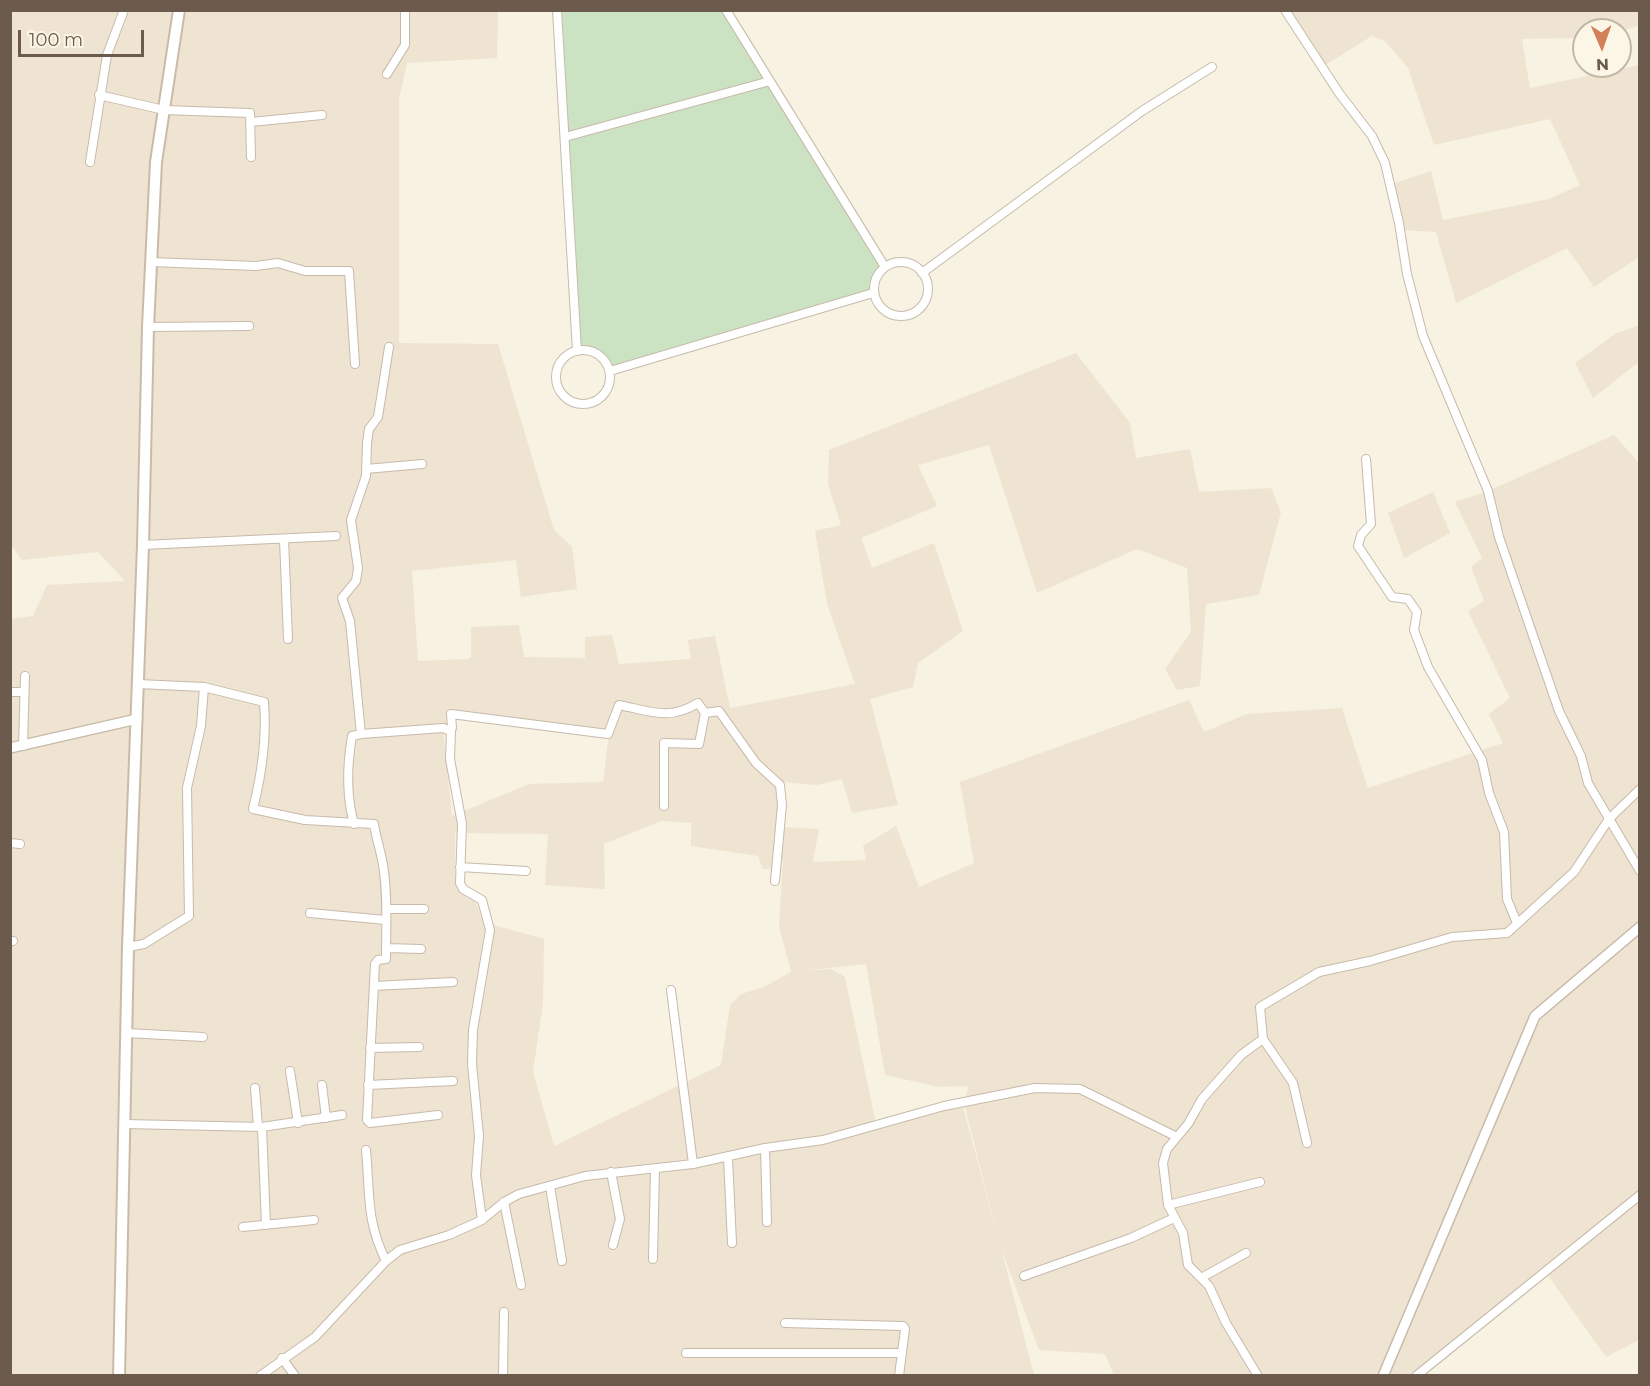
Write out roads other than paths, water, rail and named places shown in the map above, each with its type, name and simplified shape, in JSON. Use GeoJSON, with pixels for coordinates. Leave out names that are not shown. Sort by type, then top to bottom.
{"type":"FeatureCollection","features":[{"type":"Feature","properties":{"kind":"main road"},"geometry":{"type":"LineString","coordinates":[[119,1376],[126,1033],[131,971],[128,947],[143,545],[148,327],[156,162],[179,10]]}},
{"type":"Feature","properties":{"kind":"street"},"geometry":{"type":"LineString","coordinates":[[90,162],[107,55],[124,10]]}},
{"type":"Feature","properties":{"kind":"street"},"geometry":{"type":"LineString","coordinates":[[387,74],[405,45],[405,10]]}},
{"type":"Feature","properties":{"kind":"street"},"geometry":{"type":"LineString","coordinates":[[557,10],[577,351]]}},
{"type":"Feature","properties":{"kind":"street"},"geometry":{"type":"LineString","coordinates":[[726,10],[885,267]]}},
{"type":"Feature","properties":{"kind":"street"},"geometry":{"type":"LineString","coordinates":[[1285,10],[1339,93],[1372,136],[1385,163],[1399,223],[1407,274],[1424,336],[1488,491],[1499,537],[1559,711],[1581,756],[1588,783],[1640,871]]}},
{"type":"Feature","properties":{"kind":"street"},"geometry":{"type":"LineString","coordinates":[[922,273],[1142,111],[1212,67]]}},
{"type":"Feature","properties":{"kind":"street"},"geometry":{"type":"LineString","coordinates":[[565,137],[770,81]]}},
{"type":"Feature","properties":{"kind":"street"},"geometry":{"type":"LineString","coordinates":[[99,94],[164,110],[247,111],[250,113],[251,122],[251,157]]}},
{"type":"Feature","properties":{"kind":"street"},"geometry":{"type":"LineString","coordinates":[[251,122],[322,115]]}},
{"type":"Feature","properties":{"kind":"street"},"geometry":{"type":"LineString","coordinates":[[151,262],[256,266],[278,263],[304,271],[349,271],[355,364]]}},
{"type":"Feature","properties":{"kind":"street"},"geometry":{"type":"LineString","coordinates":[[905,262],[922,273],[927,283],[924,304],[916,312],[906,316],[895,316],[885,312],[877,304],[873,294],[878,274],[885,267],[905,262]]}},
{"type":"Feature","properties":{"kind":"street"},"geometry":{"type":"LineString","coordinates":[[610,370],[873,294]]}},
{"type":"Feature","properties":{"kind":"street"},"geometry":{"type":"LineString","coordinates":[[148,327],[249,326]]}},
{"type":"Feature","properties":{"kind":"street"},"geometry":{"type":"LineString","coordinates":[[361,734],[350,621],[342,598],[356,581],[351,520],[362,489],[366,469],[369,429],[378,417],[389,347]]}},
{"type":"Feature","properties":{"kind":"street"},"geometry":{"type":"LineString","coordinates":[[588,350],[597,354],[610,370],[607,391],[590,404],[569,400],[561,393],[556,373],[567,355],[577,351],[588,350]]}},
{"type":"Feature","properties":{"kind":"street"},"geometry":{"type":"LineString","coordinates":[[1366,459],[1371,524],[1361,535],[1358,546],[1392,597],[1408,599],[1417,612],[1413,630],[1428,667],[1482,760],[1489,793],[1504,832],[1507,899],[1517,923]]}},
{"type":"Feature","properties":{"kind":"street"},"geometry":{"type":"LineString","coordinates":[[366,469],[422,464]]}},
{"type":"Feature","properties":{"kind":"street"},"geometry":{"type":"LineString","coordinates":[[143,545],[336,536]]}},
{"type":"Feature","properties":{"kind":"street"},"geometry":{"type":"LineString","coordinates":[[285,539],[288,639]]}},
{"type":"Feature","properties":{"kind":"street"},"geometry":{"type":"LineString","coordinates":[[23,746],[25,676]]}},
{"type":"Feature","properties":{"kind":"street"},"geometry":{"type":"LineString","coordinates":[[138,684],[204,687],[264,702],[265,736],[262,773],[254,809],[305,820],[374,824],[377,849],[383,863],[386,959],[376,962],[366,1117],[368,1122],[438,1115]]}},
{"type":"Feature","properties":{"kind":"street"},"geometry":{"type":"LineString","coordinates":[[128,947],[144,944],[189,916],[187,788],[201,726],[204,687]]}},
{"type":"Feature","properties":{"kind":"street"},"geometry":{"type":"LineString","coordinates":[[10,692],[24,692]]}},
{"type":"Feature","properties":{"kind":"street"},"geometry":{"type":"LineString","coordinates":[[482,1220],[476,1174],[479,1136],[472,1064],[473,1030],[490,930],[482,900],[463,889],[460,883],[462,824],[450,759],[451,714],[608,734],[619,705],[671,715],[686,711],[698,703],[705,713],[699,744],[663,743],[664,806]]}},
{"type":"Feature","properties":{"kind":"street"},"geometry":{"type":"LineString","coordinates":[[705,713],[719,711],[756,763],[780,785],[782,805],[775,880]]}},
{"type":"Feature","properties":{"kind":"street"},"geometry":{"type":"LineString","coordinates":[[10,748],[136,718]]}},
{"type":"Feature","properties":{"kind":"street"},"geometry":{"type":"LineString","coordinates":[[354,824],[349,805],[348,760],[352,736],[451,730]]}},
{"type":"Feature","properties":{"kind":"street"},"geometry":{"type":"LineString","coordinates":[[1307,1143],[1293,1083],[1263,1039],[1260,1007],[1319,972],[1370,961],[1452,937],[1507,933],[1574,872],[1609,819],[1640,789]]}},
{"type":"Feature","properties":{"kind":"street"},"geometry":{"type":"LineString","coordinates":[[10,843],[20,844]]}},
{"type":"Feature","properties":{"kind":"street"},"geometry":{"type":"LineString","coordinates":[[460,867],[526,870]]}},
{"type":"Feature","properties":{"kind":"street"},"geometry":{"type":"LineString","coordinates":[[386,909],[424,909]]}},
{"type":"Feature","properties":{"kind":"street"},"geometry":{"type":"LineString","coordinates":[[310,913],[386,920]]}},
{"type":"Feature","properties":{"kind":"street"},"geometry":{"type":"LineString","coordinates":[[1383,1376],[1535,1016],[1640,927]]}},
{"type":"Feature","properties":{"kind":"street"},"geometry":{"type":"LineString","coordinates":[[386,948],[422,949]]}},
{"type":"Feature","properties":{"kind":"street"},"geometry":{"type":"LineString","coordinates":[[374,986],[453,982]]}},
{"type":"Feature","properties":{"kind":"street"},"geometry":{"type":"LineString","coordinates":[[670,990],[693,1164]]}},
{"type":"Feature","properties":{"kind":"street"},"geometry":{"type":"LineString","coordinates":[[126,1033],[203,1037]]}},
{"type":"Feature","properties":{"kind":"street"},"geometry":{"type":"LineString","coordinates":[[1258,1376],[1226,1323],[1209,1286],[1188,1265],[1183,1233],[1168,1205],[1162,1163],[1167,1149],[1202,1099],[1241,1055],[1263,1039]]}},
{"type":"Feature","properties":{"kind":"street"},"geometry":{"type":"LineString","coordinates":[[370,1048],[419,1047]]}},
{"type":"Feature","properties":{"kind":"street"},"geometry":{"type":"LineString","coordinates":[[290,1071],[298,1124]]}},
{"type":"Feature","properties":{"kind":"street"},"geometry":{"type":"LineString","coordinates":[[368,1085],[453,1081]]}},
{"type":"Feature","properties":{"kind":"street"},"geometry":{"type":"LineString","coordinates":[[322,1085],[326,1118]]}},
{"type":"Feature","properties":{"kind":"street"},"geometry":{"type":"LineString","coordinates":[[255,1088],[260,1127],[266,1225]]}},
{"type":"Feature","properties":{"kind":"street"},"geometry":{"type":"LineString","coordinates":[[260,1376],[282,1358],[315,1337],[386,1261],[400,1250],[449,1235],[482,1220],[504,1202],[550,1185],[611,1172],[693,1164],[765,1148],[823,1140],[944,1106],[1035,1088],[1080,1089],[1177,1137]]}},
{"type":"Feature","properties":{"kind":"street"},"geometry":{"type":"LineString","coordinates":[[125,1124],[260,1127],[298,1124],[342,1115]]}},
{"type":"Feature","properties":{"kind":"street"},"geometry":{"type":"LineString","coordinates":[[765,1148],[767,1222]]}},
{"type":"Feature","properties":{"kind":"street"},"geometry":{"type":"LineString","coordinates":[[366,1150],[369,1216],[374,1237],[386,1261]]}},
{"type":"Feature","properties":{"kind":"street"},"geometry":{"type":"LineString","coordinates":[[728,1158],[732,1243]]}},
{"type":"Feature","properties":{"kind":"street"},"geometry":{"type":"LineString","coordinates":[[653,1259],[655,1169]]}},
{"type":"Feature","properties":{"kind":"street"},"geometry":{"type":"LineString","coordinates":[[611,1172],[621,1219],[613,1245]]}},
{"type":"Feature","properties":{"kind":"street"},"geometry":{"type":"LineString","coordinates":[[1168,1205],[1260,1182]]}},
{"type":"Feature","properties":{"kind":"street"},"geometry":{"type":"LineString","coordinates":[[550,1185],[562,1261]]}},
{"type":"Feature","properties":{"kind":"street"},"geometry":{"type":"LineString","coordinates":[[1416,1376],[1640,1195]]}},
{"type":"Feature","properties":{"kind":"street"},"geometry":{"type":"LineString","coordinates":[[504,1202],[521,1285]]}},
{"type":"Feature","properties":{"kind":"street"},"geometry":{"type":"LineString","coordinates":[[1024,1276],[1131,1238],[1174,1218]]}},
{"type":"Feature","properties":{"kind":"street"},"geometry":{"type":"LineString","coordinates":[[243,1227],[314,1220]]}},
{"type":"Feature","properties":{"kind":"street"},"geometry":{"type":"LineString","coordinates":[[1201,1278],[1245,1253]]}},
{"type":"Feature","properties":{"kind":"street"},"geometry":{"type":"LineString","coordinates":[[503,1376],[504,1312]]}},
{"type":"Feature","properties":{"kind":"street"},"geometry":{"type":"LineString","coordinates":[[785,1323],[903,1326],[905,1329],[899,1376]]}},
{"type":"Feature","properties":{"kind":"street"},"geometry":{"type":"LineString","coordinates":[[686,1353],[901,1353]]}},
{"type":"Feature","properties":{"kind":"street"},"geometry":{"type":"LineString","coordinates":[[282,1358],[295,1376]]}}]}
